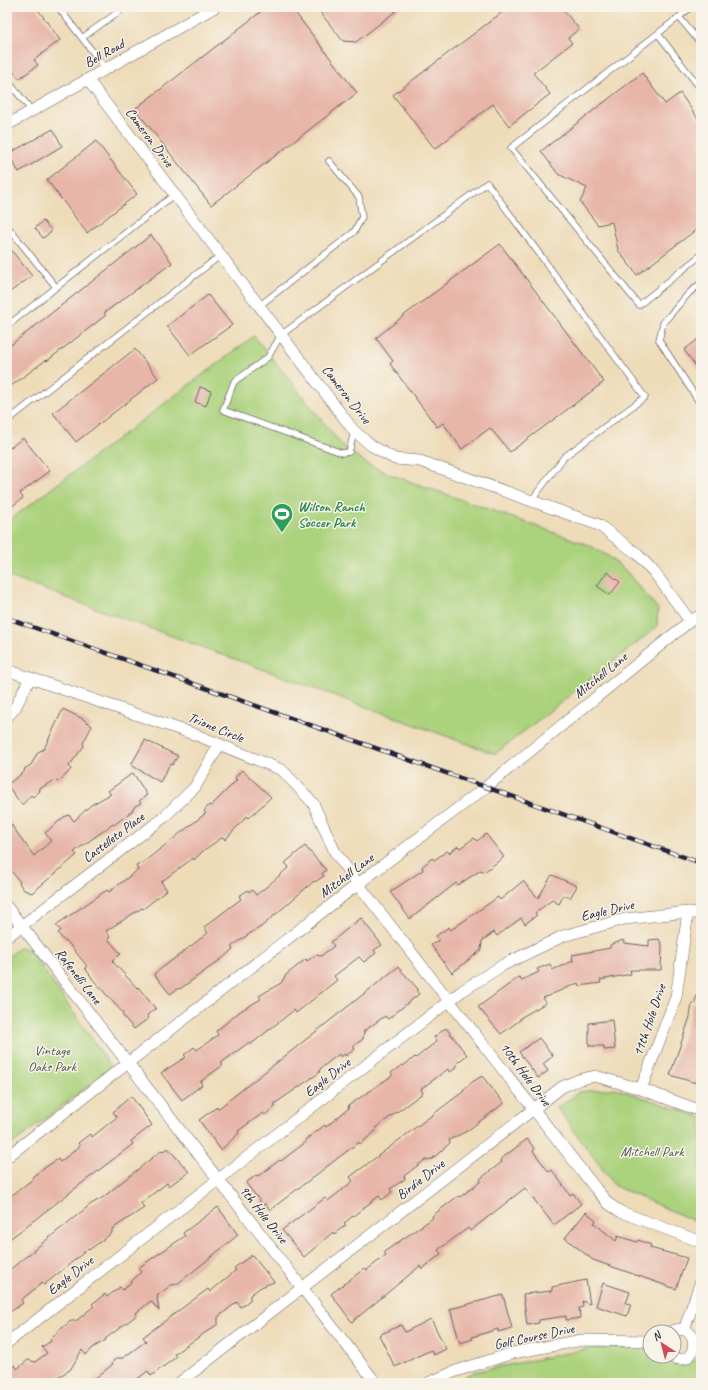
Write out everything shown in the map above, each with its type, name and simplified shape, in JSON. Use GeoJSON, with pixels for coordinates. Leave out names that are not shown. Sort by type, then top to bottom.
{"type":"FeatureCollection","features":[{"type":"Feature","properties":{"kind":"street","name":"Bell Road"},"geometry":{"type":"LineString","coordinates":[[7,125],[216,7]]}},
{"type":"Feature","properties":{"kind":"street","name":"Cameron Drive"},"geometry":{"type":"LineString","coordinates":[[88,80],[354,431],[372,446],[395,459],[420,461],[599,525],[636,553],[654,572],[690,621]]}},
{"type":"Feature","properties":{"kind":"street","name":"Mitchell Lane"},"geometry":{"type":"LineString","coordinates":[[7,1157],[358,884],[486,787],[690,621],[701,615]]}},
{"type":"Feature","properties":{"kind":"street","name":"Trione Circle"},"geometry":{"type":"LineString","coordinates":[[7,670],[199,736],[282,770],[313,803],[335,852],[358,884]]}},
{"type":"Feature","properties":{"kind":"street"},"geometry":{"type":"LineString","coordinates":[[7,718],[15,708],[30,678]]}},
{"type":"Feature","properties":{"kind":"street","name":"Castelleto Place"},"geometry":{"type":"LineString","coordinates":[[7,936],[163,818],[195,787],[219,745]]}},
{"type":"Feature","properties":{"kind":"street","name":"10th Hole Drive"},"geometry":{"type":"LineString","coordinates":[[358,884],[609,1204],[633,1217],[701,1242]]}},
{"type":"Feature","properties":{"kind":"street","name":"Rafenelli Lane"},"geometry":{"type":"LineString","coordinates":[[7,908],[128,1064]]}},
{"type":"Feature","properties":{"kind":"street","name":"Eagle Drive"},"geometry":{"type":"LineString","coordinates":[[7,1343],[450,1000],[503,965],[563,936],[625,919],[688,912],[701,914]]}},
{"type":"Feature","properties":{"kind":"street","name":"11th Hole Drive"},"geometry":{"type":"LineString","coordinates":[[641,1089],[676,997],[688,912]]}},
{"type":"Feature","properties":{"kind":"street","name":"9th Hole Drive"},"geometry":{"type":"LineString","coordinates":[[128,1064],[376,1383]]}},
{"type":"Feature","properties":{"kind":"street","name":"Birdie Drive"},"geometry":{"type":"LineString","coordinates":[[179,1383],[562,1087],[578,1080],[595,1076],[641,1089],[701,1111]]}},
{"type":"Feature","properties":{"kind":"street"},"geometry":{"type":"LineString","coordinates":[[682,1358],[692,1353],[697,1348],[693,1339],[684,1330],[701,1281]]}},
{"type":"Feature","properties":{"kind":"street","name":"Golf Course Drive"},"geometry":{"type":"LineString","coordinates":[[428,1383],[456,1371],[513,1353],[582,1340],[642,1341]]}},
{"type":"Feature","properties":{"kind":"lane"},"geometry":{"type":"LineString","coordinates":[[58,7],[106,70]]}},
{"type":"Feature","properties":{"kind":"lane"},"geometry":{"type":"LineString","coordinates":[[82,38],[125,7]]}},
{"type":"Feature","properties":{"kind":"lane"},"geometry":{"type":"LineString","coordinates":[[690,7],[658,34],[511,148],[639,305],[701,255]]}},
{"type":"Feature","properties":{"kind":"lane"},"geometry":{"type":"LineString","coordinates":[[679,17],[701,44]]}},
{"type":"Feature","properties":{"kind":"lane"},"geometry":{"type":"LineString","coordinates":[[658,34],[701,89]]}},
{"type":"Feature","properties":{"kind":"lane"},"geometry":{"type":"LineString","coordinates":[[7,80],[32,111]]}},
{"type":"Feature","properties":{"kind":"lane"},"geometry":{"type":"LineString","coordinates":[[259,306],[354,232],[362,216],[359,197],[328,161]]}},
{"type":"Feature","properties":{"kind":"lane"},"geometry":{"type":"LineString","coordinates":[[354,431],[349,452],[342,453],[223,410],[234,382],[268,357],[281,335],[487,183],[645,397],[564,457],[531,501]]}},
{"type":"Feature","properties":{"kind":"lane"},"geometry":{"type":"LineString","coordinates":[[7,326],[175,194]]}},
{"type":"Feature","properties":{"kind":"lane"},"geometry":{"type":"LineString","coordinates":[[7,226],[56,287]]}},
{"type":"Feature","properties":{"kind":"lane"},"geometry":{"type":"LineString","coordinates":[[7,421],[221,255]]}},
{"type":"Feature","properties":{"kind":"lane"},"geometry":{"type":"LineString","coordinates":[[701,283],[663,323],[659,340],[701,405]]}},
{"type":"Feature","properties":{"kind":"green space","name":"Wilson Ranch Soccer Park"},"geometry":{"type":"Polygon","coordinates":[[[254,336],[341,444],[367,464],[392,475],[589,545],[608,556],[626,571],[658,609],[657,627],[495,754],[7,576],[7,522],[254,336]]]}},
{"type":"Feature","properties":{"kind":"green space","name":"Vintage Oaks Park"},"geometry":{"type":"Polygon","coordinates":[[[20,947],[30,950],[112,1068],[7,1148],[7,958],[20,947]]]}},
{"type":"Feature","properties":{"kind":"green space","name":"Mitchell Park"},"geometry":{"type":"Polygon","coordinates":[[[615,1088],[701,1117],[701,1224],[615,1186],[557,1108],[579,1092],[615,1088]]]}},
{"type":"Feature","properties":{"kind":"green space"},"geometry":{"type":"Polygon","coordinates":[[[635,1347],[642,1348],[642,1364],[682,1364],[682,1357],[701,1361],[701,1383],[453,1383],[474,1372],[591,1348],[635,1347]]]}},
{"type":"Feature","properties":{"kind":"building"},"geometry":{"type":"Polygon","coordinates":[[[7,7],[36,7],[60,40],[34,60],[38,65],[19,79],[7,64],[7,7]]]}},
{"type":"Feature","properties":{"kind":"building"},"geometry":{"type":"Polygon","coordinates":[[[267,7],[291,7],[357,93],[211,205],[135,109],[267,7]]]}},
{"type":"Feature","properties":{"kind":"building"},"geometry":{"type":"Polygon","coordinates":[[[316,7],[401,7],[356,42],[343,41],[316,7]]]}},
{"type":"Feature","properties":{"kind":"building"},"geometry":{"type":"Polygon","coordinates":[[[509,7],[561,7],[579,29],[568,38],[572,43],[533,73],[550,94],[509,126],[493,104],[435,149],[393,95],[509,7]]]}},
{"type":"Feature","properties":{"kind":"building"},"geometry":{"type":"Polygon","coordinates":[[[642,73],[665,104],[680,93],[701,123],[701,226],[637,275],[618,250],[612,222],[598,225],[580,202],[587,188],[558,174],[541,151],[642,73]]]}},
{"type":"Feature","properties":{"kind":"building"},"geometry":{"type":"Polygon","coordinates":[[[53,129],[62,146],[19,172],[8,154],[53,129]]]}},
{"type":"Feature","properties":{"kind":"building"},"geometry":{"type":"Polygon","coordinates":[[[96,141],[137,194],[87,233],[47,180],[96,141]]]}},
{"type":"Feature","properties":{"kind":"building"},"geometry":{"type":"Polygon","coordinates":[[[43,221],[52,231],[43,238],[35,228],[43,221]]]}},
{"type":"Feature","properties":{"kind":"building"},"geometry":{"type":"Polygon","coordinates":[[[151,235],[172,263],[104,313],[106,315],[47,361],[46,360],[7,389],[7,348],[151,235]]]}},
{"type":"Feature","properties":{"kind":"building"},"geometry":{"type":"Polygon","coordinates":[[[500,244],[604,382],[510,452],[490,428],[462,449],[443,423],[437,427],[390,364],[393,361],[376,338],[500,244]]]}},
{"type":"Feature","properties":{"kind":"building"},"geometry":{"type":"Polygon","coordinates":[[[7,245],[32,276],[7,294],[7,245]]]}},
{"type":"Feature","properties":{"kind":"building"},"geometry":{"type":"Polygon","coordinates":[[[208,295],[232,325],[190,355],[167,326],[208,295]]]}},
{"type":"Feature","properties":{"kind":"building"},"geometry":{"type":"Polygon","coordinates":[[[701,337],[701,373],[684,350],[701,337]]]}},
{"type":"Feature","properties":{"kind":"building"},"geometry":{"type":"Polygon","coordinates":[[[135,349],[158,378],[76,442],[53,413],[135,349]]]}},
{"type":"Feature","properties":{"kind":"building"},"geometry":{"type":"Polygon","coordinates":[[[200,387],[211,391],[206,406],[195,402],[200,387]]]}},
{"type":"Feature","properties":{"kind":"building"},"geometry":{"type":"Polygon","coordinates":[[[23,438],[50,471],[20,493],[23,498],[7,510],[7,450],[23,438]]]}},
{"type":"Feature","properties":{"kind":"building"},"geometry":{"type":"Polygon","coordinates":[[[607,572],[620,582],[610,595],[597,586],[607,572]]]}},
{"type":"Feature","properties":{"kind":"building"},"geometry":{"type":"Polygon","coordinates":[[[63,709],[83,719],[92,726],[83,743],[84,746],[69,766],[71,769],[62,779],[57,782],[55,780],[39,789],[40,791],[33,797],[31,795],[22,805],[7,785],[25,771],[24,769],[31,765],[38,752],[44,749],[63,709]]]}},
{"type":"Feature","properties":{"kind":"building"},"geometry":{"type":"Polygon","coordinates":[[[145,740],[178,756],[172,765],[170,764],[160,782],[131,765],[145,740]]]}},
{"type":"Feature","properties":{"kind":"building"},"geometry":{"type":"Polygon","coordinates":[[[242,770],[271,797],[249,818],[247,816],[225,840],[223,837],[204,850],[194,860],[193,858],[161,882],[167,890],[143,909],[142,908],[106,931],[110,937],[108,939],[121,954],[112,961],[137,988],[138,987],[156,1009],[147,1015],[149,1018],[134,1029],[122,1015],[123,1013],[95,982],[85,968],[87,966],[66,940],[64,941],[58,933],[61,931],[56,925],[107,890],[109,892],[138,870],[136,866],[145,861],[206,813],[204,811],[209,805],[211,806],[237,780],[235,778],[242,770]]]}},
{"type":"Feature","properties":{"kind":"building"},"geometry":{"type":"Polygon","coordinates":[[[133,773],[147,795],[139,801],[141,803],[135,806],[132,811],[114,825],[113,824],[74,852],[77,855],[32,893],[24,890],[19,883],[20,882],[7,866],[7,819],[34,856],[51,841],[45,833],[64,817],[69,815],[74,821],[91,805],[111,794],[108,791],[133,773]]]}},
{"type":"Feature","properties":{"kind":"building"},"geometry":{"type":"Polygon","coordinates":[[[486,834],[504,857],[484,872],[481,870],[458,885],[456,883],[410,919],[390,892],[423,870],[422,867],[432,858],[434,860],[447,851],[449,853],[458,846],[460,848],[474,838],[477,841],[486,834]]]}},
{"type":"Feature","properties":{"kind":"building"},"geometry":{"type":"Polygon","coordinates":[[[305,846],[326,870],[322,874],[324,876],[315,882],[314,881],[261,927],[231,947],[233,949],[224,957],[180,989],[179,988],[170,994],[154,974],[208,933],[204,927],[241,899],[239,896],[248,890],[249,892],[252,890],[256,895],[270,884],[289,867],[285,863],[305,846]]]}},
{"type":"Feature","properties":{"kind":"building"},"geometry":{"type":"Polygon","coordinates":[[[552,875],[577,886],[570,898],[564,895],[559,904],[552,900],[535,913],[537,915],[525,924],[521,918],[497,936],[494,932],[482,941],[481,950],[452,973],[431,945],[439,940],[436,936],[449,927],[451,930],[498,897],[500,900],[523,881],[538,898],[552,875]]]}},
{"type":"Feature","properties":{"kind":"building"},"geometry":{"type":"Polygon","coordinates":[[[361,918],[382,945],[374,950],[376,953],[364,962],[359,957],[334,976],[337,980],[296,1013],[294,1010],[250,1045],[248,1043],[221,1063],[223,1065],[200,1082],[202,1085],[182,1100],[161,1073],[186,1057],[184,1055],[194,1047],[197,1050],[218,1035],[216,1031],[242,1010],[261,999],[259,996],[281,983],[286,975],[306,959],[307,961],[316,955],[321,956],[334,946],[331,942],[361,918]]]}},
{"type":"Feature","properties":{"kind":"building"},"geometry":{"type":"Polygon","coordinates":[[[659,939],[662,945],[661,970],[630,970],[631,974],[600,980],[601,983],[579,986],[578,983],[543,998],[546,1003],[520,1018],[520,1020],[501,1034],[478,1007],[519,977],[522,980],[539,972],[537,969],[550,964],[552,970],[573,961],[572,955],[610,948],[610,945],[623,940],[624,943],[649,946],[649,940],[659,939]]]}},
{"type":"Feature","properties":{"kind":"building"},"geometry":{"type":"Polygon","coordinates":[[[398,967],[418,989],[416,990],[419,994],[388,1019],[385,1016],[364,1031],[363,1039],[353,1046],[355,1049],[346,1056],[345,1054],[341,1057],[339,1054],[320,1069],[319,1073],[274,1104],[276,1106],[265,1115],[263,1113],[238,1131],[239,1133],[221,1150],[199,1120],[217,1107],[219,1108],[398,967]]]}},
{"type":"Feature","properties":{"kind":"building"},"geometry":{"type":"Polygon","coordinates":[[[700,987],[701,1067],[696,1083],[670,1075],[690,1017],[692,1003],[694,1004],[700,987]]]}},
{"type":"Feature","properties":{"kind":"building"},"geometry":{"type":"Polygon","coordinates":[[[612,1020],[615,1049],[604,1050],[604,1046],[589,1046],[589,1023],[612,1020]]]}},
{"type":"Feature","properties":{"kind":"building"},"geometry":{"type":"Polygon","coordinates":[[[446,1028],[467,1055],[458,1062],[456,1068],[450,1072],[448,1069],[421,1089],[423,1093],[375,1128],[377,1130],[360,1144],[359,1142],[270,1210],[265,1204],[263,1205],[246,1183],[256,1175],[258,1176],[280,1160],[281,1161],[306,1142],[305,1140],[325,1125],[326,1127],[349,1108],[348,1106],[393,1075],[391,1073],[415,1057],[416,1058],[437,1041],[434,1037],[446,1028]]]}},
{"type":"Feature","properties":{"kind":"building"},"geometry":{"type":"Polygon","coordinates":[[[539,1038],[553,1056],[543,1064],[548,1071],[538,1078],[519,1052],[539,1038]]]}},
{"type":"Feature","properties":{"kind":"building"},"geometry":{"type":"Polygon","coordinates":[[[482,1076],[504,1103],[467,1131],[449,1140],[450,1143],[432,1159],[425,1160],[404,1176],[405,1179],[390,1189],[392,1192],[382,1200],[379,1196],[344,1223],[346,1225],[334,1234],[333,1232],[304,1257],[282,1230],[325,1198],[328,1201],[353,1181],[350,1177],[464,1091],[463,1090],[472,1082],[482,1076]]]}},
{"type":"Feature","properties":{"kind":"building"},"geometry":{"type":"Polygon","coordinates":[[[131,1096],[152,1125],[131,1141],[133,1144],[7,1241],[7,1199],[33,1179],[32,1177],[58,1159],[60,1162],[80,1146],[78,1143],[90,1134],[92,1137],[117,1117],[113,1112],[131,1096]]]}},
{"type":"Feature","properties":{"kind":"building"},"geometry":{"type":"Polygon","coordinates":[[[527,1139],[535,1149],[533,1151],[549,1172],[552,1170],[570,1195],[573,1193],[581,1204],[554,1225],[525,1188],[470,1231],[468,1228],[438,1250],[441,1254],[422,1269],[420,1266],[352,1322],[331,1294],[365,1268],[367,1270],[386,1255],[384,1252],[433,1218],[432,1216],[481,1181],[480,1179],[502,1162],[501,1159],[527,1139]]]}},
{"type":"Feature","properties":{"kind":"building"},"geometry":{"type":"Polygon","coordinates":[[[168,1148],[189,1172],[169,1186],[167,1183],[141,1203],[144,1208],[112,1229],[112,1233],[89,1250],[88,1249],[44,1285],[42,1283],[21,1300],[23,1303],[7,1314],[7,1272],[91,1204],[102,1198],[162,1150],[163,1151],[168,1148]]]}},
{"type":"Feature","properties":{"kind":"building"},"geometry":{"type":"Polygon","coordinates":[[[218,1207],[238,1235],[177,1284],[171,1285],[157,1296],[159,1311],[151,1301],[136,1313],[137,1315],[105,1339],[106,1340],[94,1347],[86,1355],[82,1350],[70,1370],[47,1383],[7,1383],[7,1371],[15,1365],[17,1369],[28,1360],[35,1362],[47,1353],[42,1347],[51,1341],[50,1339],[57,1332],[71,1321],[76,1321],[94,1306],[92,1304],[105,1294],[107,1297],[120,1287],[123,1290],[141,1272],[138,1268],[185,1236],[183,1233],[218,1207]]]}},
{"type":"Feature","properties":{"kind":"building"},"geometry":{"type":"Polygon","coordinates":[[[586,1212],[596,1220],[594,1223],[616,1241],[618,1236],[637,1242],[638,1240],[651,1245],[650,1248],[687,1258],[676,1289],[593,1260],[565,1238],[586,1212]]]}},
{"type":"Feature","properties":{"kind":"building"},"geometry":{"type":"Polygon","coordinates":[[[252,1255],[274,1282],[261,1287],[250,1295],[250,1300],[241,1307],[237,1302],[218,1317],[218,1324],[174,1354],[176,1357],[151,1376],[148,1371],[132,1383],[89,1383],[112,1365],[113,1361],[117,1358],[123,1358],[146,1341],[143,1337],[208,1289],[210,1292],[236,1270],[234,1268],[252,1255]]]}},
{"type":"Feature","properties":{"kind":"building"},"geometry":{"type":"Polygon","coordinates":[[[586,1280],[590,1304],[582,1301],[583,1307],[579,1308],[580,1318],[566,1320],[566,1316],[539,1320],[539,1323],[527,1325],[523,1294],[552,1291],[552,1287],[586,1280]]]}},
{"type":"Feature","properties":{"kind":"building"},"geometry":{"type":"Polygon","coordinates":[[[603,1283],[630,1292],[626,1303],[631,1304],[627,1316],[596,1306],[603,1283]]]}},
{"type":"Feature","properties":{"kind":"building"},"geometry":{"type":"Polygon","coordinates":[[[503,1295],[512,1328],[498,1332],[498,1329],[472,1337],[473,1339],[460,1343],[450,1309],[503,1295]]]}},
{"type":"Feature","properties":{"kind":"building"},"geometry":{"type":"Polygon","coordinates":[[[431,1319],[446,1349],[434,1355],[431,1350],[395,1367],[379,1335],[401,1325],[405,1332],[431,1319]]]}},
{"type":"Feature","properties":{"kind":"railway"},"geometry":{"type":"LineString","coordinates":[[7,618],[701,863]]}},
{"type":"Feature","properties":{"kind":"place","name":"Wilson Ranch Soccer Park"},"geometry":{"type":"Point","coordinates":[282,534]}}]}
